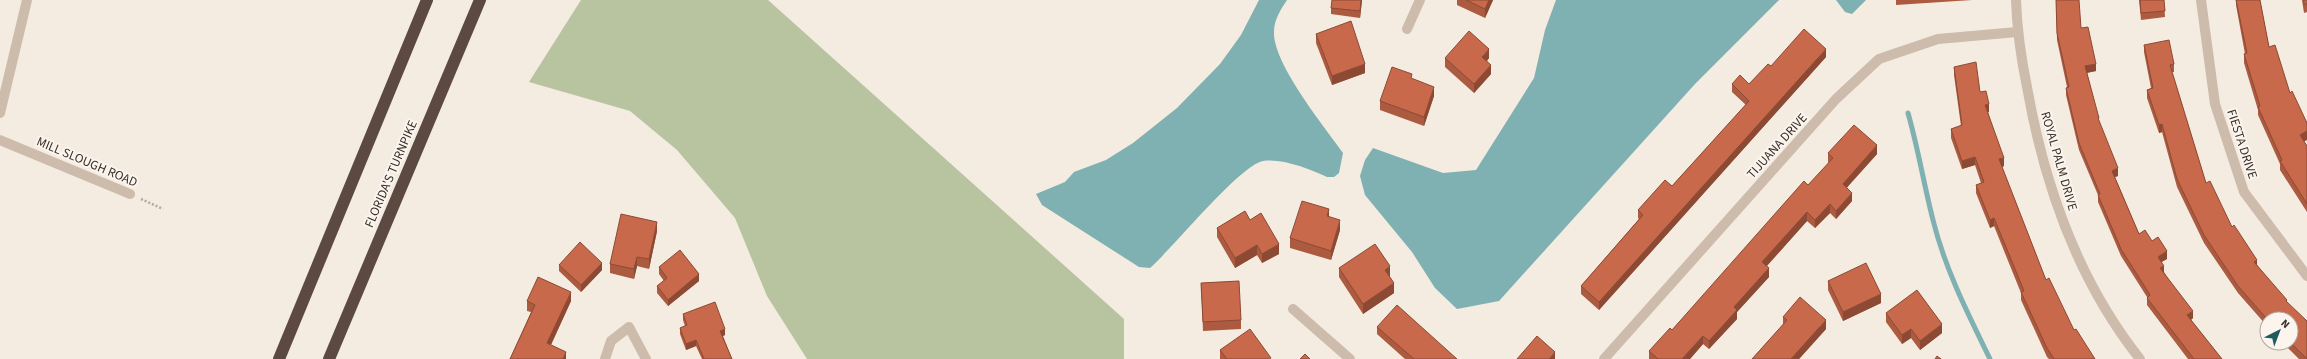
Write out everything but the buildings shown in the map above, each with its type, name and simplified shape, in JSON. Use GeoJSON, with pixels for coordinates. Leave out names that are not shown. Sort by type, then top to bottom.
{"type":"FeatureCollection","features":[{"type":"Feature","properties":{"kind":"highway"},"geometry":{"type":"LineString","coordinates":[[279,359],[428,0]]}},
{"type":"Feature","properties":{"kind":"highway","name":"FLORIDA'S TURNPIKE"},"geometry":{"type":"LineString","coordinates":[[329,359],[480,0]]}},
{"type":"Feature","properties":{"kind":"street"},"geometry":{"type":"LineString","coordinates":[[0,114],[27,0]]}},
{"type":"Feature","properties":{"kind":"street"},"geometry":{"type":"LineString","coordinates":[[1407,29],[1420,0]]}},
{"type":"Feature","properties":{"kind":"street","name":"ROYAL PALM DRIVE"},"geometry":{"type":"LineString","coordinates":[[2016,0],[2017,32],[2034,126],[2054,197],[2085,273],[2124,340],[2140,359]]}},
{"type":"Feature","properties":{"kind":"street","name":"FIESTA DRIVE"},"geometry":{"type":"LineString","coordinates":[[2201,0],[2215,104],[2244,192],[2307,276]]}},
{"type":"Feature","properties":{"kind":"street","name":"TIJUANA DRIVE"},"geometry":{"type":"LineString","coordinates":[[1604,359],[1836,99],[1879,59],[1938,39],[2017,32]]}},
{"type":"Feature","properties":{"kind":"street","name":"MILL SLOUGH ROAD"},"geometry":{"type":"LineString","coordinates":[[0,140],[130,194]]}},
{"type":"Feature","properties":{"kind":"street"},"geometry":{"type":"LineString","coordinates":[[1293,309],[1350,359]]}},
{"type":"Feature","properties":{"kind":"street"},"geometry":{"type":"LineString","coordinates":[[605,359],[611,340],[629,327],[646,359]]}},
{"type":"Feature","properties":{"kind":"path","name":"MILL SLOUGH ROAD"},"geometry":{"type":"LineString","coordinates":[[130,194],[163,209]]}},
{"type":"Feature","properties":{"kind":"green space"},"geometry":{"type":"Polygon","coordinates":[[[581,0],[768,0],[1124,319],[1124,359],[807,359],[767,296],[735,218],[677,150],[630,111],[529,82],[581,0]]]}},
{"type":"Feature","properties":{"kind":"water"},"geometry":{"type":"Polygon","coordinates":[[[1259,0],[1287,0],[1275,23],[1274,31],[1276,44],[1281,60],[1290,77],[1312,111],[1343,153],[1339,173],[1334,177],[1327,177],[1304,168],[1271,160],[1263,161],[1252,166],[1206,208],[1161,258],[1150,268],[1139,267],[1042,205],[1036,194],[1065,182],[1074,172],[1106,160],[1133,143],[1177,108],[1220,64],[1241,35],[1259,0]]]}},
{"type":"Feature","properties":{"kind":"water"},"geometry":{"type":"Polygon","coordinates":[[[1556,0],[1779,0],[1695,84],[1499,301],[1457,309],[1435,288],[1412,252],[1365,195],[1360,176],[1365,160],[1373,148],[1443,173],[1476,170],[1534,78],[1545,30],[1556,0]]]}},
{"type":"Feature","properties":{"kind":"water"},"geometry":{"type":"Polygon","coordinates":[[[1836,0],[1866,0],[1852,14],[1845,12],[1836,0]]]}},
{"type":"Feature","properties":{"kind":"waterway"},"geometry":{"type":"LineString","coordinates":[[1908,113],[1938,238],[1958,291],[1990,359]]}}]}
